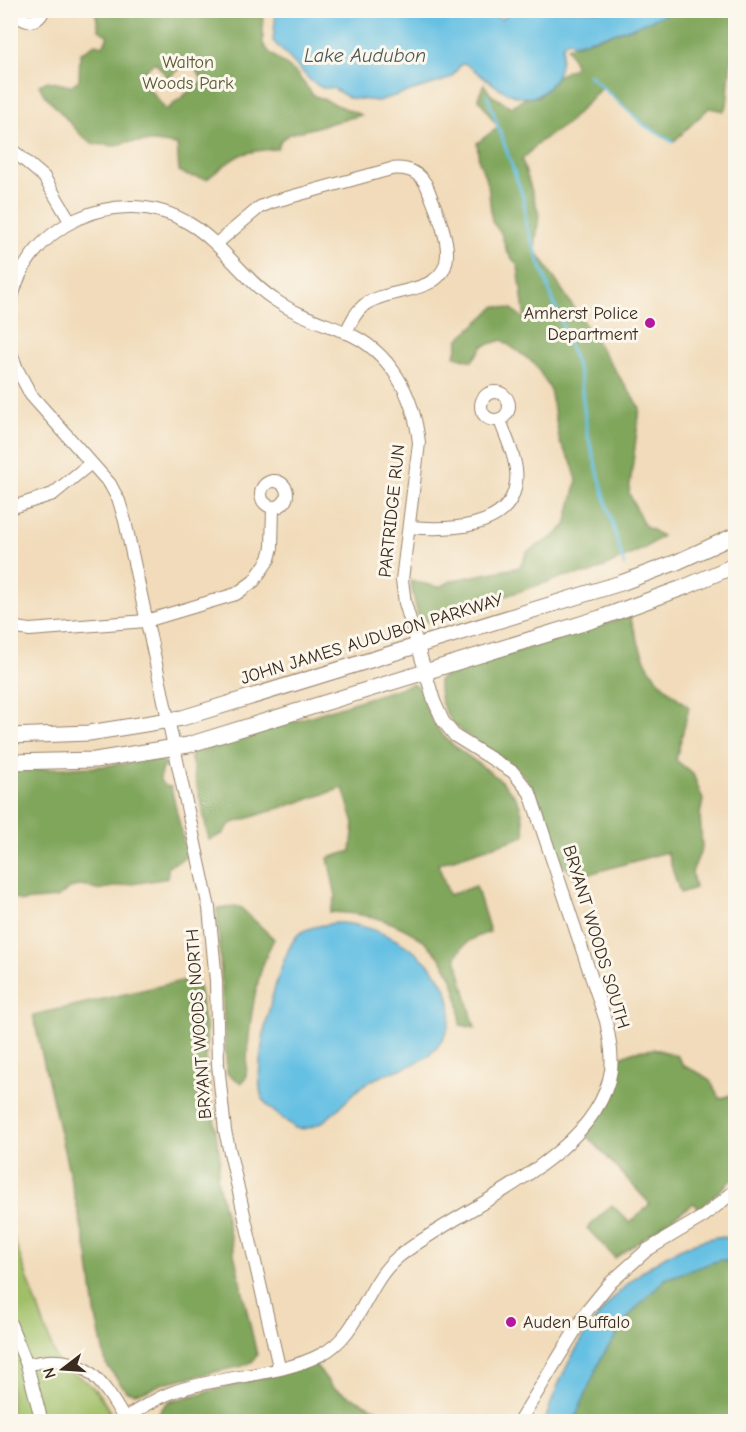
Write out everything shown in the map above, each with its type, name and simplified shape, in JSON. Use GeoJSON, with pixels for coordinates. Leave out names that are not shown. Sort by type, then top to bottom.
{"type":"FeatureCollection","features":[{"type":"Feature","properties":{"kind":"main road","name":"JOHN JAMES AUDUBON PARKWAY"},"geometry":{"type":"LineString","coordinates":[[10,736],[89,733],[168,721],[621,583],[677,562],[735,535]]}},
{"type":"Feature","properties":{"kind":"main road"},"geometry":{"type":"LineString","coordinates":[[677,562],[685,587]]}},
{"type":"Feature","properties":{"kind":"main road"},"geometry":{"type":"LineString","coordinates":[[10,762],[95,760],[174,748],[600,618],[685,587],[735,565]]}},
{"type":"Feature","properties":{"kind":"street"},"geometry":{"type":"LineString","coordinates":[[15,18],[33,21],[41,17],[44,10]]}},
{"type":"Feature","properties":{"kind":"street"},"geometry":{"type":"LineString","coordinates":[[10,148],[44,177],[70,221]]}},
{"type":"Feature","properties":{"kind":"street"},"geometry":{"type":"LineString","coordinates":[[216,244],[260,207],[272,202],[392,168],[411,170],[417,174],[428,188],[441,227],[447,249],[446,267],[432,282],[371,301],[363,306],[356,313],[346,333]]}},
{"type":"Feature","properties":{"kind":"street","name":"PARTRIDGE RUN"},"geometry":{"type":"LineString","coordinates":[[10,310],[19,277],[46,239],[70,221],[100,210],[138,207],[171,214],[189,224],[216,244],[247,278],[275,300],[312,321],[346,333],[383,358],[399,378],[413,405],[419,443],[402,567],[402,591],[426,672]]}},
{"type":"Feature","properties":{"kind":"street"},"geometry":{"type":"LineString","coordinates":[[10,351],[16,369],[30,394],[110,484],[119,501],[168,721]]}},
{"type":"Feature","properties":{"kind":"street"},"geometry":{"type":"LineString","coordinates":[[409,527],[448,530],[489,518],[505,508],[513,496],[516,475],[500,420]]}},
{"type":"Feature","properties":{"kind":"street"},"geometry":{"type":"LineString","coordinates":[[10,508],[53,494],[91,463]]}},
{"type":"Feature","properties":{"kind":"street"},"geometry":{"type":"LineString","coordinates":[[10,627],[30,630],[146,621],[236,594],[254,581],[269,559],[272,547],[273,508]]}},
{"type":"Feature","properties":{"kind":"street","name":"BRYANT WOODS SOUTH"},"geometry":{"type":"LineString","coordinates":[[125,1420],[176,1391],[311,1359],[332,1348],[345,1334],[396,1259],[496,1196],[556,1151],[596,1110],[610,1073],[612,1051],[606,1021],[535,803],[513,772],[464,743],[448,728],[439,713],[426,672]]}},
{"type":"Feature","properties":{"kind":"street","name":"BRYANT WOODS NORTH"},"geometry":{"type":"LineString","coordinates":[[168,721],[211,921],[216,981],[219,1079],[225,1131],[279,1367]]}},
{"type":"Feature","properties":{"kind":"street"},"geometry":{"type":"LineString","coordinates":[[519,1422],[587,1311],[609,1284],[647,1250],[694,1222],[735,1190]]}},
{"type":"Feature","properties":{"kind":"street"},"geometry":{"type":"LineString","coordinates":[[10,1323],[27,1365],[42,1422]]}},
{"type":"Feature","properties":{"kind":"street"},"geometry":{"type":"LineString","coordinates":[[27,1365],[58,1360],[87,1370],[105,1386],[125,1420]]}},
{"type":"Feature","properties":{"kind":"green space"},"geometry":{"type":"Polygon","coordinates":[[[95,11],[263,11],[263,44],[270,53],[296,73],[313,95],[361,115],[290,134],[281,140],[277,149],[253,151],[238,156],[207,179],[188,176],[179,171],[177,145],[155,142],[127,142],[116,146],[94,144],[81,135],[44,94],[39,85],[48,81],[70,86],[79,80],[80,54],[95,44],[103,46],[108,36],[99,30],[95,11]],[[189,61],[168,78],[155,62],[139,76],[166,110],[203,80],[189,61]]]}},
{"type":"Feature","properties":{"kind":"green space"},"geometry":{"type":"Polygon","coordinates":[[[672,11],[735,11],[727,107],[724,111],[709,108],[673,142],[644,125],[602,87],[568,123],[538,143],[522,160],[539,214],[535,249],[640,408],[629,493],[644,525],[662,536],[645,548],[591,573],[566,576],[427,622],[418,616],[410,581],[440,587],[453,580],[520,567],[527,552],[553,537],[566,525],[577,480],[571,461],[560,443],[550,389],[535,364],[502,340],[483,346],[472,361],[455,356],[459,339],[496,306],[512,309],[525,320],[518,266],[507,252],[501,233],[492,222],[488,184],[479,161],[477,143],[498,127],[478,98],[484,84],[491,95],[511,107],[526,98],[540,96],[557,76],[576,67],[567,47],[631,28],[672,11]]]}},
{"type":"Feature","properties":{"kind":"green space"},"geometry":{"type":"Polygon","coordinates":[[[630,616],[649,668],[664,686],[689,707],[676,760],[693,774],[703,800],[700,815],[702,848],[692,872],[695,888],[680,893],[667,852],[575,878],[555,851],[542,808],[532,786],[512,765],[457,727],[447,714],[441,699],[439,680],[448,673],[630,616]]]}},
{"type":"Feature","properties":{"kind":"green space"},"geometry":{"type":"Polygon","coordinates":[[[412,684],[421,688],[429,714],[447,740],[507,787],[517,800],[523,817],[525,836],[438,864],[449,895],[476,886],[490,932],[470,941],[462,947],[456,957],[475,1028],[460,1025],[458,998],[450,974],[438,955],[422,940],[380,919],[330,912],[336,896],[328,858],[351,851],[354,823],[343,788],[230,824],[223,834],[209,840],[190,754],[412,684]]]}},
{"type":"Feature","properties":{"kind":"green space"},"geometry":{"type":"Polygon","coordinates":[[[158,760],[169,764],[161,770],[160,781],[165,786],[171,787],[186,852],[184,859],[168,866],[168,878],[96,890],[83,885],[70,888],[57,898],[21,901],[11,897],[10,770],[93,767],[158,760]]]}},
{"type":"Feature","properties":{"kind":"green space"},"geometry":{"type":"Polygon","coordinates":[[[240,907],[274,939],[256,989],[250,1025],[246,1078],[241,1083],[227,1073],[217,908],[240,907]]]}},
{"type":"Feature","properties":{"kind":"green space"},"geometry":{"type":"Polygon","coordinates":[[[190,979],[195,980],[198,985],[206,1026],[206,1062],[220,1159],[217,1178],[257,1355],[252,1362],[243,1366],[163,1383],[147,1391],[134,1393],[126,1391],[106,1364],[95,1312],[88,1255],[33,1015],[190,979]]]}},
{"type":"Feature","properties":{"kind":"green space"},"geometry":{"type":"Polygon","coordinates":[[[656,1049],[677,1056],[684,1066],[701,1074],[711,1082],[720,1099],[735,1093],[735,1177],[699,1209],[694,1203],[615,1258],[587,1228],[612,1205],[630,1223],[650,1204],[584,1132],[608,1098],[615,1079],[618,1058],[635,1051],[656,1049]]]}},
{"type":"Feature","properties":{"kind":"green space"},"geometry":{"type":"Polygon","coordinates":[[[10,1228],[60,1370],[79,1377],[94,1388],[115,1421],[11,1421],[10,1228]]]}},
{"type":"Feature","properties":{"kind":"green space"},"geometry":{"type":"Polygon","coordinates":[[[720,1260],[735,1262],[735,1421],[574,1422],[598,1363],[608,1344],[633,1309],[647,1294],[669,1277],[720,1260]]]}},
{"type":"Feature","properties":{"kind":"green space"},"geometry":{"type":"Polygon","coordinates":[[[315,1364],[333,1388],[400,1421],[150,1422],[168,1402],[315,1364]]]}},
{"type":"Feature","properties":{"kind":"water","name":"Lake Audubon"},"geometry":{"type":"Polygon","coordinates":[[[476,10],[502,19],[513,10],[674,11],[631,28],[578,43],[573,44],[568,40],[563,45],[558,74],[546,90],[535,96],[523,97],[500,89],[466,64],[461,64],[452,77],[378,101],[349,98],[333,88],[322,88],[311,81],[273,41],[276,11],[476,10]]]}},
{"type":"Feature","properties":{"kind":"water"},"geometry":{"type":"Polygon","coordinates":[[[334,923],[356,925],[380,933],[404,945],[425,960],[441,979],[449,1000],[449,1023],[438,1046],[431,1054],[412,1065],[371,1080],[332,1115],[314,1126],[305,1129],[295,1128],[272,1110],[262,1097],[260,1063],[263,1040],[281,968],[296,937],[308,929],[334,923]]]}},
{"type":"Feature","properties":{"kind":"water"},"geometry":{"type":"Polygon","coordinates":[[[716,1237],[735,1238],[735,1262],[720,1260],[665,1279],[630,1315],[601,1358],[574,1421],[545,1421],[570,1361],[587,1332],[607,1306],[630,1282],[656,1262],[684,1247],[716,1237]]]}},
{"type":"Feature","properties":{"kind":"waterway"},"geometry":{"type":"LineString","coordinates":[[589,75],[644,125],[673,142]]}},
{"type":"Feature","properties":{"kind":"waterway"},"geometry":{"type":"LineString","coordinates":[[487,95],[524,200],[526,225],[580,375],[587,433],[624,565]]}},
{"type":"Feature","properties":{"kind":"place","name":"Amherst Police Department"},"geometry":{"type":"Point","coordinates":[650,323]}},
{"type":"Feature","properties":{"kind":"place","name":"Auden Buffalo"},"geometry":{"type":"Point","coordinates":[511,1322]}},
{"type":"Feature","properties":{"kind":"park label","name":"Walton Woods Park"},"geometry":{"type":"Point","coordinates":[188,72]}}]}
